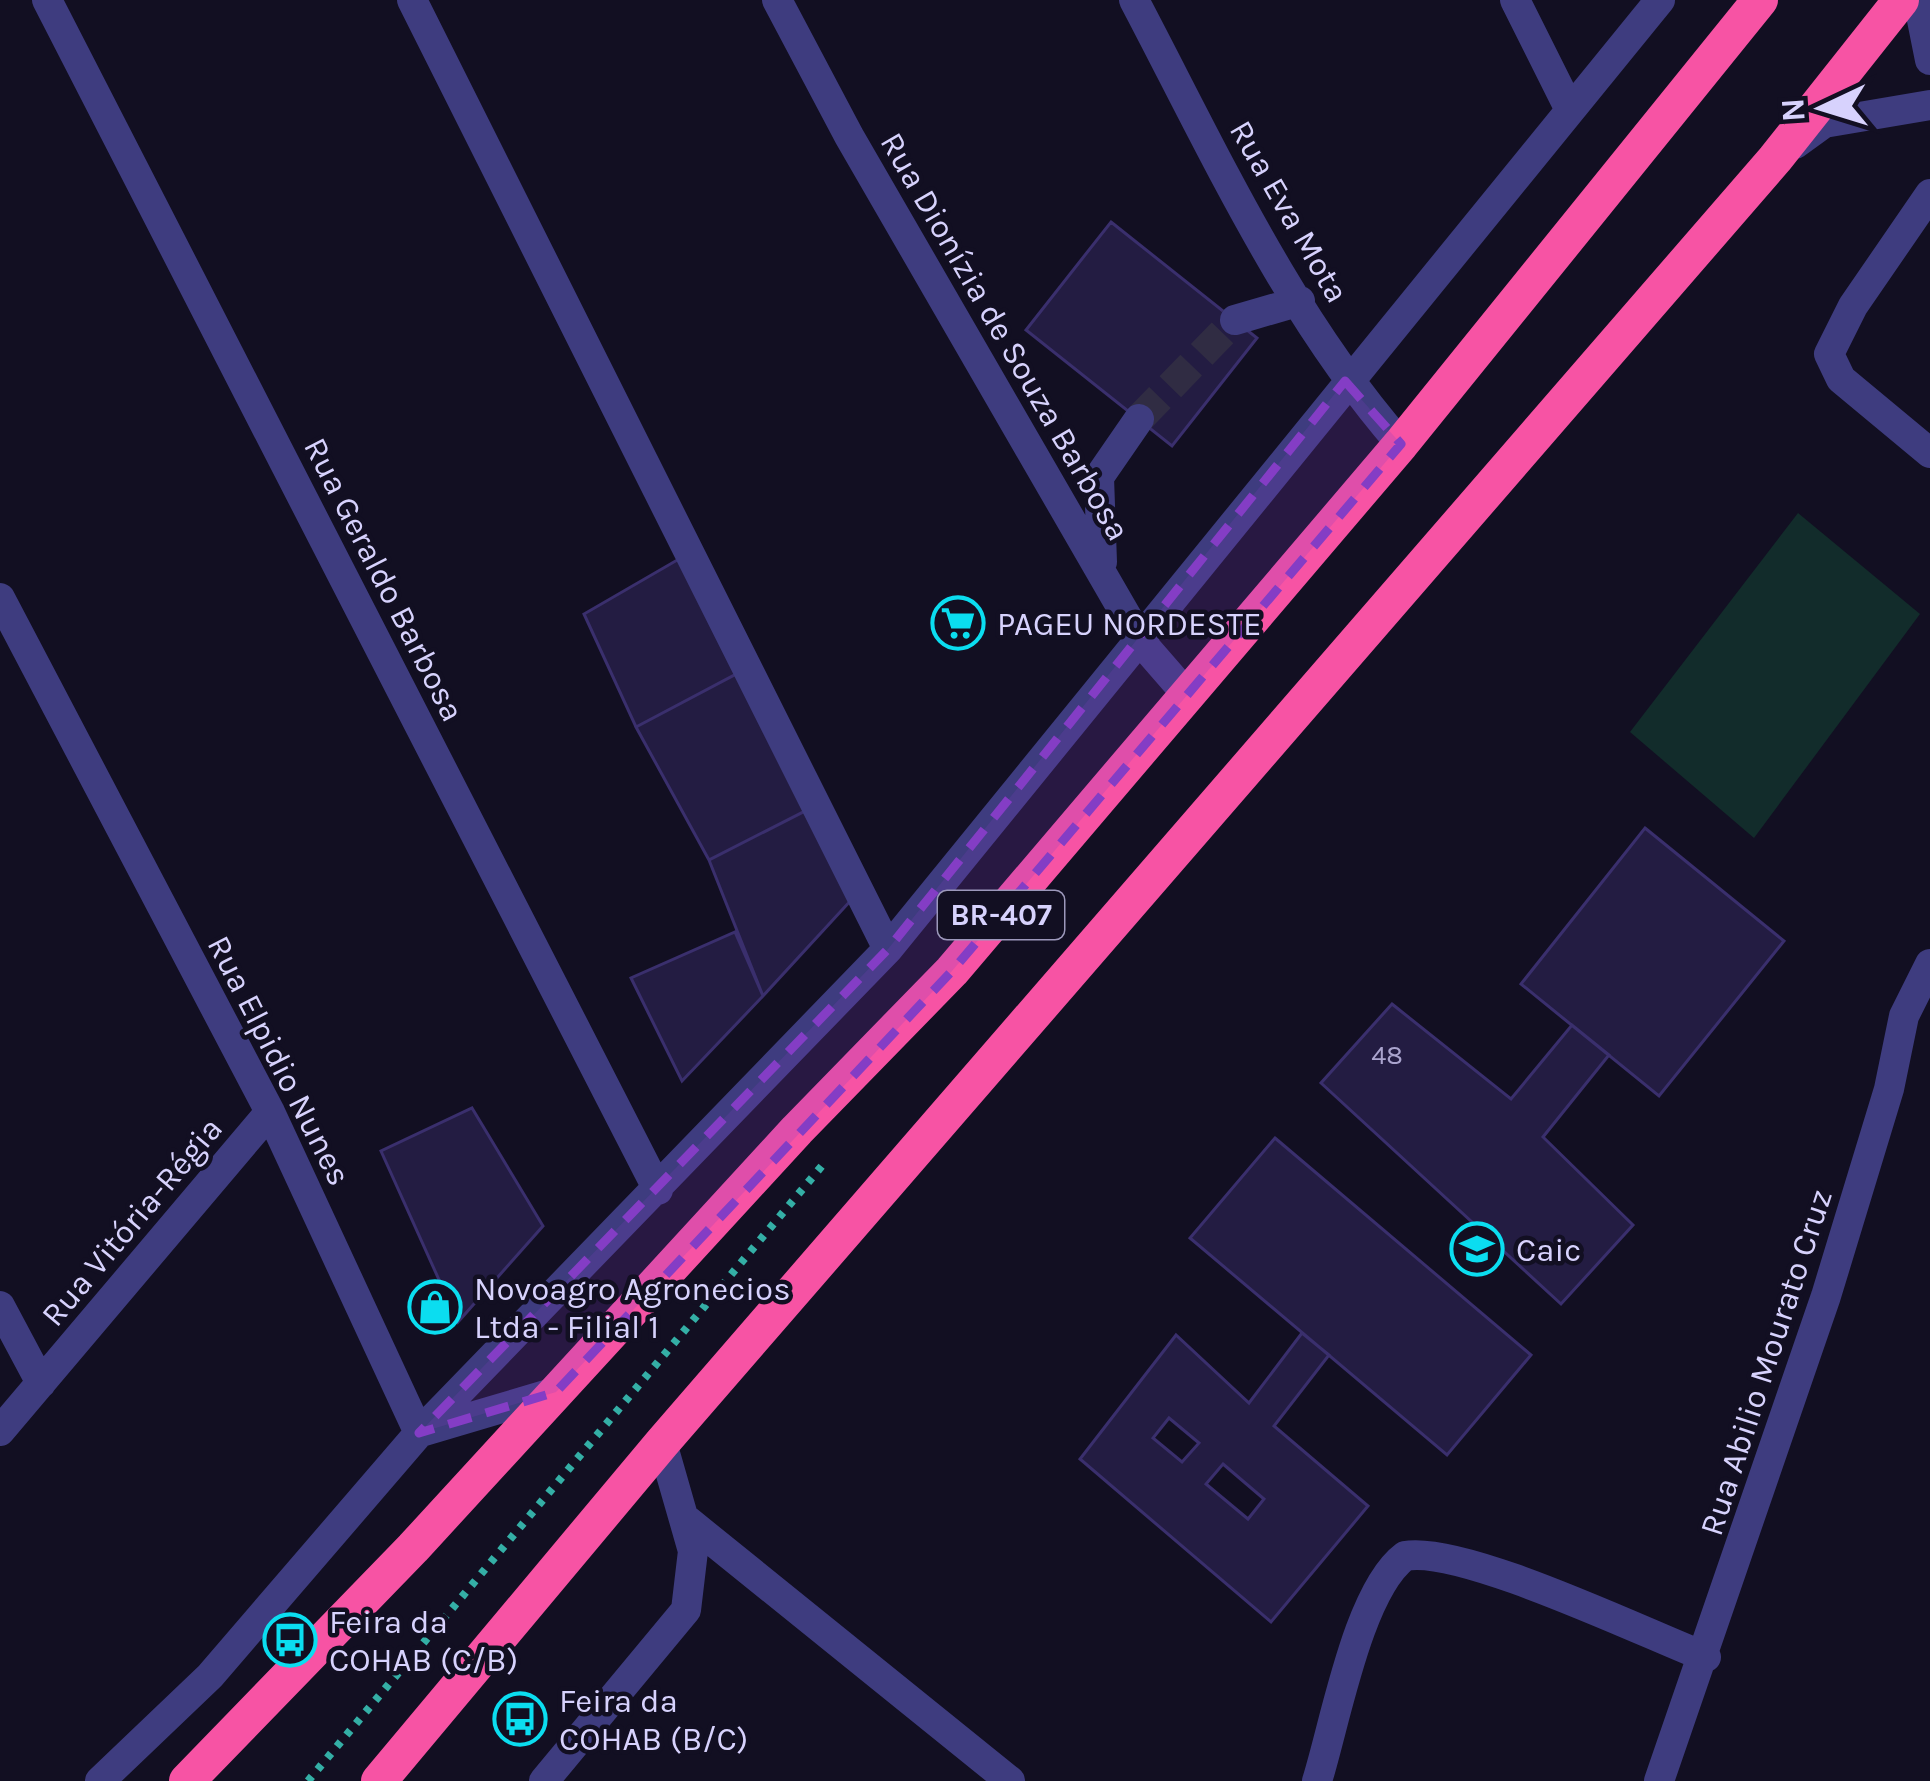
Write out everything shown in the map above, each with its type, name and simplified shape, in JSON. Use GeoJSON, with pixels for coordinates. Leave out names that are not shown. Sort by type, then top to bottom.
{"type":"FeatureCollection","features":[{"type":"Feature","properties":{"kind":"highway","name":"BR-407"},"geometry":{"type":"LineString","coordinates":[[187,1781],[952,971],[1401,444],[1760,0]]}},
{"type":"Feature","properties":{"kind":"highway","name":"BR-407"},"geometry":{"type":"LineString","coordinates":[[379,1781],[662,1443],[1775,158],[1901,0]]}},
{"type":"Feature","properties":{"kind":"street","name":"Rua Geraldo Barbosa"},"geometry":{"type":"LineString","coordinates":[[47,0],[658,1190]]}},
{"type":"Feature","properties":{"kind":"street"},"geometry":{"type":"LineString","coordinates":[[412,0],[888,949]]}},
{"type":"Feature","properties":{"kind":"street","name":"Rua Dionízia de Souza Barbosa"},"geometry":{"type":"LineString","coordinates":[[777,0],[849,136],[1142,643],[1189,698]]}},
{"type":"Feature","properties":{"kind":"street","name":"Rua Eva Mota"},"geometry":{"type":"LineString","coordinates":[[1134,0],[1236,195],[1345,381],[1401,444]]}},
{"type":"Feature","properties":{"kind":"street"},"geometry":{"type":"LineString","coordinates":[[1515,0],[1570,110]]}},
{"type":"Feature","properties":{"kind":"street"},"geometry":{"type":"LineString","coordinates":[[100,1781],[210,1676],[419,1432],[888,949],[1142,643],[1345,381],[1660,0]]}},
{"type":"Feature","properties":{"kind":"street"},"geometry":{"type":"LineString","coordinates":[[1918,0],[1930,59]]}},
{"type":"Feature","properties":{"kind":"street"},"geometry":{"type":"LineString","coordinates":[[1775,158],[1825,123],[1930,105]]}},
{"type":"Feature","properties":{"kind":"street"},"geometry":{"type":"LineString","coordinates":[[1930,194],[1832,341],[1833,367],[1850,388],[1930,453]]}},
{"type":"Feature","properties":{"kind":"street"},"geometry":{"type":"LineString","coordinates":[[1234,320],[1300,302]]}},
{"type":"Feature","properties":{"kind":"street"},"geometry":{"type":"LineString","coordinates":[[1104,578],[1099,477],[1139,419]]}},
{"type":"Feature","properties":{"kind":"street","name":"Rua Elpidio Nunes"},"geometry":{"type":"LineString","coordinates":[[0,598],[270,1112],[419,1432]]}},
{"type":"Feature","properties":{"kind":"street","name":"Rua Abilio Mourato Cruz"},"geometry":{"type":"LineString","coordinates":[[1659,1781],[1706,1657],[1833,1273],[1888,1089],[1904,1016],[1930,965]]}},
{"type":"Feature","properties":{"kind":"street","name":"Rua Vitória-Régia"},"geometry":{"type":"LineString","coordinates":[[0,1432],[270,1112]]}},
{"type":"Feature","properties":{"kind":"street"},"geometry":{"type":"LineString","coordinates":[[0,1306],[41,1383]]}},
{"type":"Feature","properties":{"kind":"street"},"geometry":{"type":"LineString","coordinates":[[419,1432],[556,1392]]}},
{"type":"Feature","properties":{"kind":"street"},"geometry":{"type":"LineString","coordinates":[[544,1781],[686,1610],[693,1551],[662,1443]]}},
{"type":"Feature","properties":{"kind":"street"},"geometry":{"type":"LineString","coordinates":[[688,1521],[1010,1781]]}},
{"type":"Feature","properties":{"kind":"street"},"geometry":{"type":"LineString","coordinates":[[1318,1781],[1366,1619],[1396,1563],[1429,1553],[1706,1657]]}},
{"type":"Feature","properties":{"kind":"highlighted area"},"geometry":{"type":"Polygon","coordinates":[[[1345,381],[1401,444],[952,971],[556,1392],[419,1433],[888,949],[1345,381]]]}},
{"type":"Feature","properties":{"kind":"green space"},"geometry":{"type":"Polygon","coordinates":[[[1798,513],[1920,614],[1754,838],[1630,732],[1798,513]]]}},
{"type":"Feature","properties":{"kind":"building"},"geometry":{"type":"Polygon","coordinates":[[[1111,222],[1257,338],[1172,446],[1026,330],[1111,222]]]}},
{"type":"Feature","properties":{"kind":"building"},"geometry":{"type":"Polygon","coordinates":[[[679,559],[738,673],[636,727],[584,614],[679,559]]]}},
{"type":"Feature","properties":{"kind":"building"},"geometry":{"type":"Polygon","coordinates":[[[738,673],[807,810],[709,860],[636,727],[738,673]]]}},
{"type":"Feature","properties":{"kind":"building"},"geometry":{"type":"Polygon","coordinates":[[[807,810],[853,898],[763,996],[709,860],[807,810]]]}},
{"type":"Feature","properties":{"kind":"building"},"geometry":{"type":"Polygon","coordinates":[[[1645,828],[1784,941],[1659,1096],[1521,984],[1645,828]]]}},
{"type":"Feature","properties":{"kind":"building"},"geometry":{"type":"Polygon","coordinates":[[[735,932],[763,996],[682,1081],[631,978],[735,932]]]}},
{"type":"Feature","properties":{"kind":"building"},"geometry":{"type":"Polygon","coordinates":[[[1392,1004],[1511,1099],[1572,1025],[1609,1055],[1543,1137],[1633,1225],[1561,1304],[1321,1083],[1392,1004]]]}},
{"type":"Feature","properties":{"kind":"building"},"geometry":{"type":"Polygon","coordinates":[[[472,1108],[543,1226],[458,1322],[381,1151],[472,1108]]]}},
{"type":"Feature","properties":{"kind":"building"},"geometry":{"type":"Polygon","coordinates":[[[1275,1138],[1531,1355],[1447,1455],[1190,1238],[1275,1138]]]}},
{"type":"Feature","properties":{"kind":"building"},"geometry":{"type":"Polygon","coordinates":[[[1302,1333],[1329,1355],[1274,1426],[1368,1506],[1271,1622],[1080,1459],[1176,1335],[1249,1403],[1302,1333]],[[1169,1418],[1153,1438],[1182,1462],[1199,1443],[1169,1418]],[[1223,1464],[1206,1484],[1248,1519],[1264,1499],[1223,1464]]]}},
{"type":"Feature","properties":{"kind":"tunnel"},"geometry":{"type":"LineString","coordinates":[[1139,419],[1235,320]]}},
{"type":"Feature","properties":{"kind":"place","name":"PAGEU NORDESTE"},"geometry":{"type":"Point","coordinates":[958,623]}},
{"type":"Feature","properties":{"kind":"place","name":"Caic"},"geometry":{"type":"Point","coordinates":[1477,1249]}},
{"type":"Feature","properties":{"kind":"place","name":"Novoagro Agronecios Ltda - Filial 1"},"geometry":{"type":"Point","coordinates":[435,1307]}},
{"type":"Feature","properties":{"kind":"place","name":"Feira da COHAB (C/B)"},"geometry":{"type":"Point","coordinates":[290,1640]}},
{"type":"Feature","properties":{"kind":"place","name":"Feira da COHAB (B/C)"},"geometry":{"type":"Point","coordinates":[520,1719]}}]}
